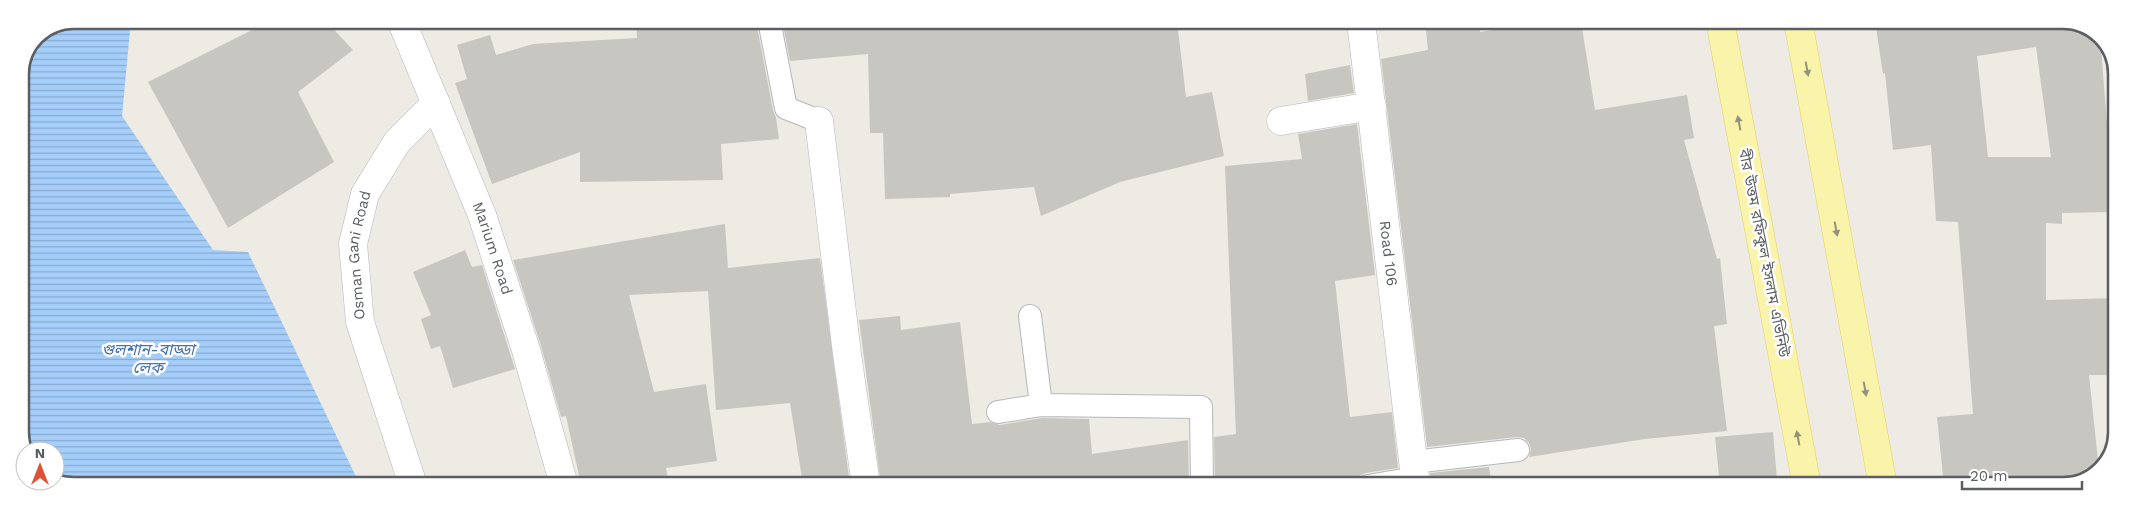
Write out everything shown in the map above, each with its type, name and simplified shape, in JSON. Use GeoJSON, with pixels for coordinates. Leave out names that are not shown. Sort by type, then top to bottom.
{"type":"FeatureCollection","features":[{"type":"Feature","properties":{"kind":"main road","name":"বীর উত্তম রফিকুল ইসলাম এভিনিউ"},"geometry":{"type":"LineString","coordinates":[[1721,29],[1805,477]]}},
{"type":"Feature","properties":{"kind":"main road"},"geometry":{"type":"LineString","coordinates":[[1799,29],[1881,477]]}},
{"type":"Feature","properties":{"kind":"street","name":"Marium Road"},"geometry":{"type":"LineString","coordinates":[[405,29],[482,215],[526,350],[562,477]]}},
{"type":"Feature","properties":{"kind":"street","name":"Road 106"},"geometry":{"type":"LineString","coordinates":[[1362,29],[1415,475]]}},
{"type":"Feature","properties":{"kind":"street","name":"Osman Gani Road"},"geometry":{"type":"LineString","coordinates":[[410,477],[360,322],[353,244],[365,194],[397,142],[436,103]]}},
{"type":"Feature","properties":{"kind":"street"},"geometry":{"type":"LineString","coordinates":[[1281,121],[1372,106]]}},
{"type":"Feature","properties":{"kind":"street"},"geometry":{"type":"LineString","coordinates":[[819,121],[846,344],[865,477]]}},
{"type":"Feature","properties":{"kind":"lane"},"geometry":{"type":"LineString","coordinates":[[771,29],[786,108],[819,121]]}},
{"type":"Feature","properties":{"kind":"lane"},"geometry":{"type":"LineString","coordinates":[[1030,316],[1041,405]]}},
{"type":"Feature","properties":{"kind":"lane"},"geometry":{"type":"LineString","coordinates":[[998,412],[1041,405],[1201,407],[1202,477]]}},
{"type":"Feature","properties":{"kind":"lane"},"geometry":{"type":"LineString","coordinates":[[1415,475],[1518,450]]}},
{"type":"Feature","properties":{"kind":"water","name":"গুলশান-বাড্ডা লেক"},"geometry":{"type":"Polygon","coordinates":[[[74,29],[130,29],[122,116],[213,250],[248,252],[356,477],[65,476],[65,441],[30,441],[29,435],[30,65],[36,49],[56,32],[74,29]]]}},
{"type":"Feature","properties":{"kind":"building"},"geometry":{"type":"Polygon","coordinates":[[[254,29],[333,29],[353,50],[298,92],[334,162],[228,228],[148,82],[254,29]]]}},
{"type":"Feature","properties":{"kind":"building"},"geometry":{"type":"Polygon","coordinates":[[[636,29],[758,29],[779,139],[721,144],[723,180],[580,182],[580,152],[492,184],[455,83],[467,79],[457,45],[490,35],[496,55],[533,44],[637,38],[636,29]]]}},
{"type":"Feature","properties":{"kind":"building"},"geometry":{"type":"Polygon","coordinates":[[[784,29],[1178,29],[1186,97],[1212,92],[1224,156],[1120,182],[1041,216],[1034,187],[950,194],[950,197],[885,199],[883,133],[870,133],[868,54],[790,61],[784,29]]]}},
{"type":"Feature","properties":{"kind":"building"},"geometry":{"type":"Polygon","coordinates":[[[1426,29],[1480,29],[1480,32],[1499,29],[1582,29],[1595,110],[1687,95],[1694,138],[1684,140],[1717,259],[1720,258],[1727,324],[1714,326],[1727,431],[1645,439],[1529,457],[1531,449],[1529,443],[1524,438],[1517,437],[1427,447],[1381,59],[1428,50],[1426,29]]]}},
{"type":"Feature","properties":{"kind":"building"},"geometry":{"type":"Polygon","coordinates":[[[1876,29],[2063,29],[2081,32],[2091,38],[2101,50],[2108,136],[2108,212],[2062,213],[2062,224],[2046,223],[2046,300],[2108,298],[2108,375],[2089,375],[2098,461],[2083,473],[2063,477],[1943,477],[1937,417],[1973,414],[1958,222],[1936,221],[1931,145],[1893,150],[1885,73],[1883,74],[1876,29]],[[2036,47],[1977,56],[1988,157],[2051,157],[2036,47]]]}},
{"type":"Feature","properties":{"kind":"building"},"geometry":{"type":"Polygon","coordinates":[[[1350,65],[1354,93],[1308,101],[1305,74],[1350,65]]]}},
{"type":"Feature","properties":{"kind":"building"},"geometry":{"type":"Polygon","coordinates":[[[1357,124],[1375,275],[1335,281],[1350,417],[1392,412],[1398,468],[1365,473],[1359,477],[1215,477],[1214,437],[1236,434],[1225,166],[1302,159],[1298,134],[1357,124]]]}},
{"type":"Feature","properties":{"kind":"building"},"geometry":{"type":"Polygon","coordinates":[[[725,224],[728,268],[820,258],[849,477],[802,477],[790,403],[716,410],[708,291],[629,295],[654,392],[706,384],[717,461],[666,468],[668,477],[579,477],[566,416],[561,417],[541,346],[513,260],[725,224]]]}},
{"type":"Feature","properties":{"kind":"building"},"geometry":{"type":"Polygon","coordinates":[[[465,250],[472,267],[482,265],[515,369],[453,388],[440,346],[431,349],[421,319],[431,315],[413,272],[465,250]]]}},
{"type":"Feature","properties":{"kind":"building"},"geometry":{"type":"Polygon","coordinates":[[[900,316],[901,330],[960,322],[972,424],[990,422],[1000,425],[1042,418],[1089,419],[1092,454],[1188,440],[1189,477],[880,477],[859,320],[900,316]]]}},
{"type":"Feature","properties":{"kind":"building"},"geometry":{"type":"Polygon","coordinates":[[[1773,432],[1777,477],[1719,477],[1715,437],[1773,432]]]}},
{"type":"Feature","properties":{"kind":"building"},"geometry":{"type":"Polygon","coordinates":[[[1489,467],[1491,477],[1430,477],[1430,473],[1489,467]]]}}]}
